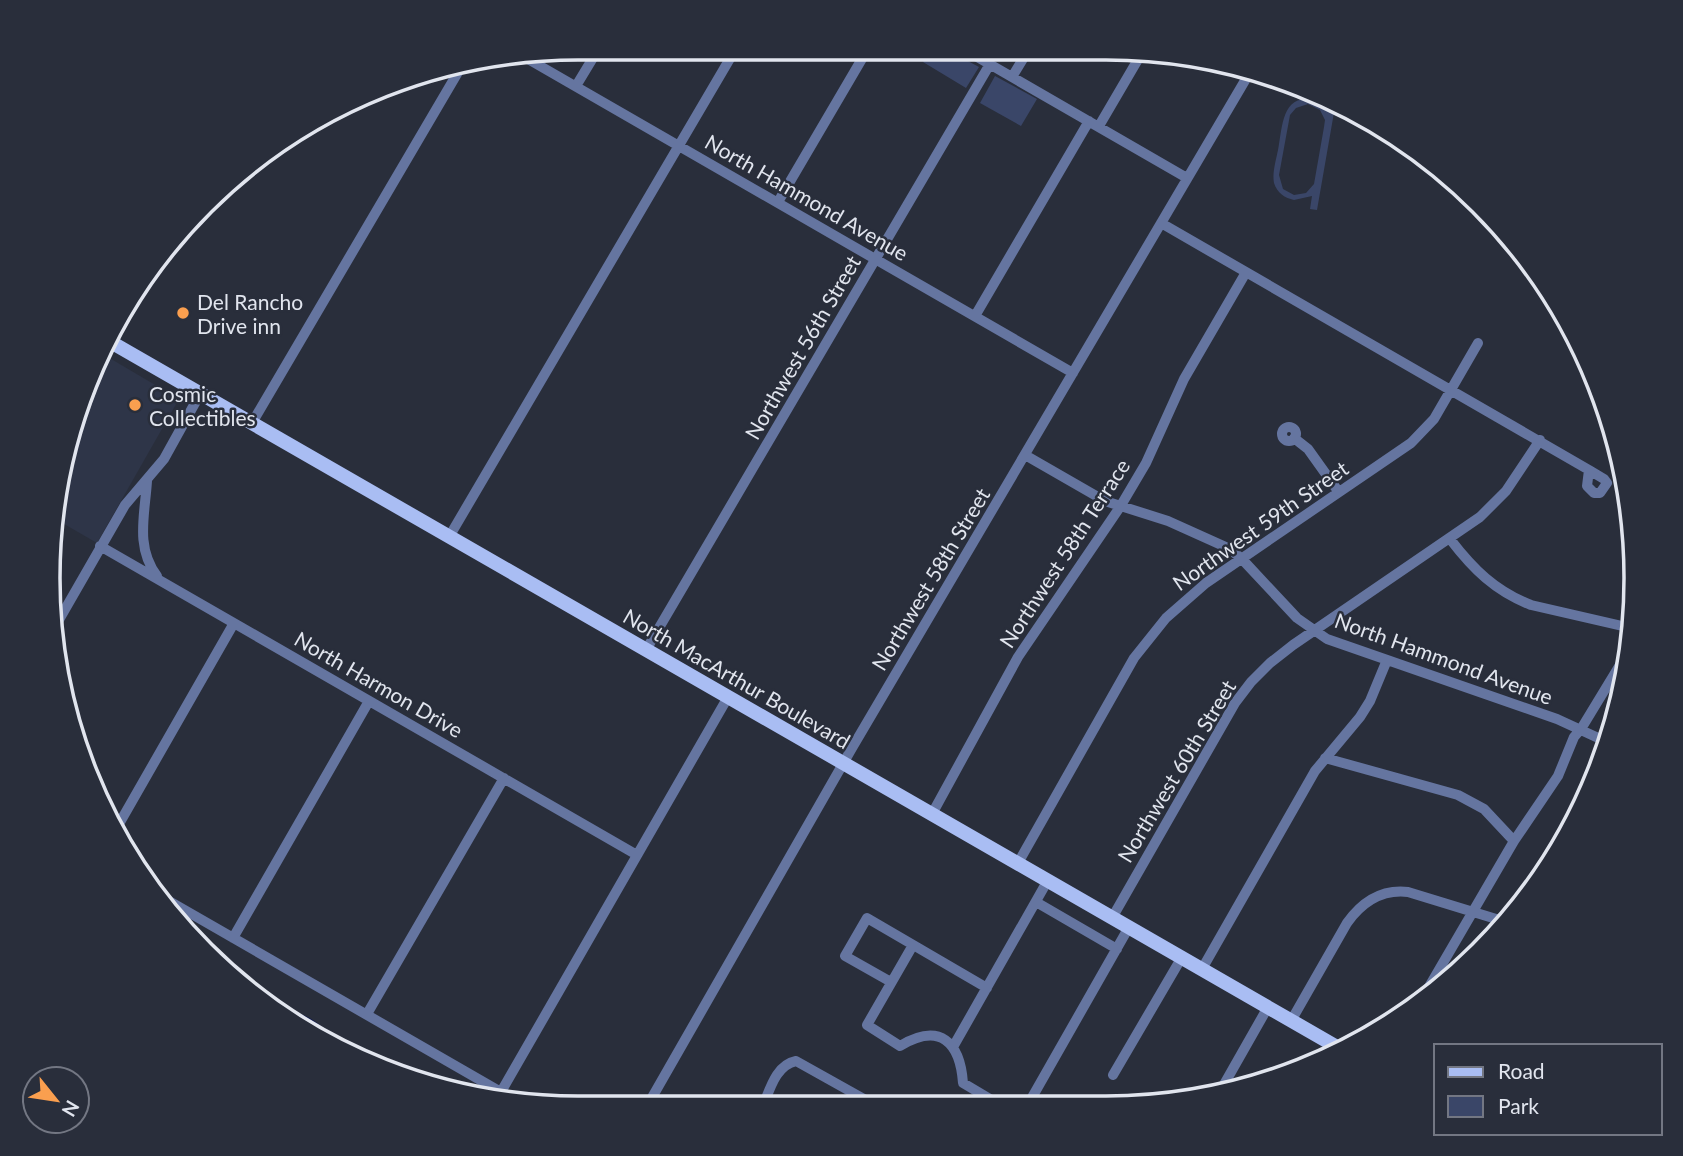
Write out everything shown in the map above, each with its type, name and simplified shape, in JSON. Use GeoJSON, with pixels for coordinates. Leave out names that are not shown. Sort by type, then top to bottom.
{"type":"FeatureCollection","features":[{"type":"Feature","properties":{"kind":"main road","name":"North MacArthur Boulevard"},"geometry":{"type":"LineString","coordinates":[[115,345],[1332,1044]]}},
{"type":"Feature","properties":{"kind":"street"},"geometry":{"type":"LineString","coordinates":[[576,86],[592,60]]}},
{"type":"Feature","properties":{"kind":"street"},"geometry":{"type":"LineString","coordinates":[[450,537],[729,60]]}},
{"type":"Feature","properties":{"kind":"street"},"geometry":{"type":"LineString","coordinates":[[778,202],[861,60]]}},
{"type":"Feature","properties":{"kind":"street"},"geometry":{"type":"LineString","coordinates":[[983,60],[1187,178]]}},
{"type":"Feature","properties":{"kind":"street"},"geometry":{"type":"LineString","coordinates":[[1012,77],[1022,60]]}},
{"type":"Feature","properties":{"kind":"street"},"geometry":{"type":"LineString","coordinates":[[975,316],[1094,124],[1137,61]]}},
{"type":"Feature","properties":{"kind":"street","name":"North Hammond Avenue"},"geometry":{"type":"LineString","coordinates":[[533,62],[1073,373]]}},
{"type":"Feature","properties":{"kind":"street","name":"Northwest 56th Street"},"geometry":{"type":"LineString","coordinates":[[646,650],[990,64]]}},
{"type":"Feature","properties":{"kind":"street"},"geometry":{"type":"LineString","coordinates":[[252,424],[457,74]]}},
{"type":"Feature","properties":{"kind":"street","name":"Northwest 58th Street"},"geometry":{"type":"LineString","coordinates":[[653,1096],[844,763],[1246,79]]}},
{"type":"Feature","properties":{"kind":"street"},"geometry":{"type":"LineString","coordinates":[[1161,223],[1245,274],[1589,470]]}},
{"type":"Feature","properties":{"kind":"street","name":"Northwest 58th Terrace"},"geometry":{"type":"LineString","coordinates":[[932,814],[1018,657],[1120,507],[1146,463],[1184,379],[1245,274]]}},
{"type":"Feature","properties":{"kind":"street","name":"Northwest 59th Street"},"geometry":{"type":"LineString","coordinates":[[1018,863],[1134,658],[1152,634],[1174,610],[1241,558],[1411,443],[1434,419],[1478,343]]}},
{"type":"Feature","properties":{"kind":"street"},"geometry":{"type":"LineString","coordinates":[[61,614],[125,505],[164,459],[201,394]]}},
{"type":"Feature","properties":{"kind":"street"},"geometry":{"type":"LineString","coordinates":[[1294,438],[1308,449],[1338,491]]}},
{"type":"Feature","properties":{"kind":"street","name":"Northwest 60th Street"},"geometry":{"type":"LineString","coordinates":[[1112,918],[1236,703],[1251,682],[1270,663],[1313,631],[1480,517],[1506,491],[1539,440]]}},
{"type":"Feature","properties":{"kind":"street","name":"North Hammond Avenue"},"geometry":{"type":"LineString","coordinates":[[1025,455],[1090,493],[1120,507],[1190,530],[1228,548],[1241,558],[1280,603],[1313,631],[1335,642],[1533,710],[1598,738]]}},
{"type":"Feature","properties":{"kind":"street"},"geometry":{"type":"LineString","coordinates":[[147,481],[143,542],[150,567],[161,581]]}},
{"type":"Feature","properties":{"kind":"street"},"geometry":{"type":"LineString","coordinates":[[1450,539],[1478,573],[1496,588],[1517,599],[1531,605],[1621,626]]}},
{"type":"Feature","properties":{"kind":"street","name":"North Harmon Drive"},"geometry":{"type":"LineString","coordinates":[[100,546],[637,856]]}},
{"type":"Feature","properties":{"kind":"street"},"geometry":{"type":"LineString","coordinates":[[121,821],[234,623]]}},
{"type":"Feature","properties":{"kind":"street"},"geometry":{"type":"LineString","coordinates":[[1202,969],[1325,758],[1370,701],[1387,660]]}},
{"type":"Feature","properties":{"kind":"street"},"geometry":{"type":"LineString","coordinates":[[1433,979],[1514,841],[1558,776],[1574,737],[1615,673]]}},
{"type":"Feature","properties":{"kind":"street"},"geometry":{"type":"LineString","coordinates":[[502,1091],[729,697]]}},
{"type":"Feature","properties":{"kind":"street"},"geometry":{"type":"LineString","coordinates":[[233,938],[369,701]]}},
{"type":"Feature","properties":{"kind":"street"},"geometry":{"type":"LineString","coordinates":[[1325,758],[1465,798],[1484,809],[1514,841]]}},
{"type":"Feature","properties":{"kind":"street"},"geometry":{"type":"LineString","coordinates":[[367,1014],[503,778]]}},
{"type":"Feature","properties":{"kind":"street"},"geometry":{"type":"LineString","coordinates":[[953,1047],[1048,880]]}},
{"type":"Feature","properties":{"kind":"street"},"geometry":{"type":"LineString","coordinates":[[1291,1021],[1354,912],[1373,898],[1386,893],[1408,892],[1496,919]]}},
{"type":"Feature","properties":{"kind":"street"},"geometry":{"type":"LineString","coordinates":[[1036,902],[1117,949]]}},
{"type":"Feature","properties":{"kind":"street"},"geometry":{"type":"LineString","coordinates":[[176,905],[498,1090]]}},
{"type":"Feature","properties":{"kind":"street"},"geometry":{"type":"LineString","coordinates":[[891,982],[845,956],[867,918],[986,988]]}},
{"type":"Feature","properties":{"kind":"street"},"geometry":{"type":"LineString","coordinates":[[1033,1096],[1129,927]]}},
{"type":"Feature","properties":{"kind":"street"},"geometry":{"type":"LineString","coordinates":[[913,945],[867,1025],[901,1046],[919,1036],[929,1035],[944,1040],[958,1055],[963,1083],[985,1096]]}},
{"type":"Feature","properties":{"kind":"street"},"geometry":{"type":"LineString","coordinates":[[1113,1075],[1182,957]]}},
{"type":"Feature","properties":{"kind":"street"},"geometry":{"type":"LineString","coordinates":[[1225,1082],[1268,1007]]}},
{"type":"Feature","properties":{"kind":"street"},"geometry":{"type":"LineString","coordinates":[[767,1096],[778,1072],[792,1061],[802,1063],[860,1096]]}},
{"type":"Feature","properties":{"kind":"shaded area"},"geometry":{"type":"Polygon","coordinates":[[[109,358],[179,399],[97,543],[63,523],[77,444],[87,411],[109,358]]]}},
{"type":"Feature","properties":{"kind":"shaded area"},"geometry":{"type":"Polygon","coordinates":[[[292,1010],[313,1020],[325,1030],[292,1010]]]}},
{"type":"Feature","properties":{"kind":"green space"},"geometry":{"type":"Polygon","coordinates":[[[966,60],[979,67],[966,88],[923,62],[966,60]]]}},
{"type":"Feature","properties":{"kind":"green space"},"geometry":{"type":"Polygon","coordinates":[[[995,76],[1037,99],[1021,126],[980,103],[995,76]]]}},
{"type":"Feature","properties":{"kind":"green space"},"geometry":{"type":"Polygon","coordinates":[[[1304,100],[1334,113],[1317,210],[1310,209],[1312,196],[1294,200],[1282,195],[1274,183],[1274,171],[1284,117],[1292,104],[1304,100]],[[1308,104],[1296,108],[1290,115],[1279,175],[1283,189],[1294,195],[1306,193],[1314,184],[1325,120],[1320,110],[1308,104]]]}},
{"type":"Feature","properties":{"kind":"place","name":"Del Rancho Drive inn"},"geometry":{"type":"Point","coordinates":[183,313]}},
{"type":"Feature","properties":{"kind":"place","name":"Cosmic Collectibles"},"geometry":{"type":"Point","coordinates":[135,405]}}]}
